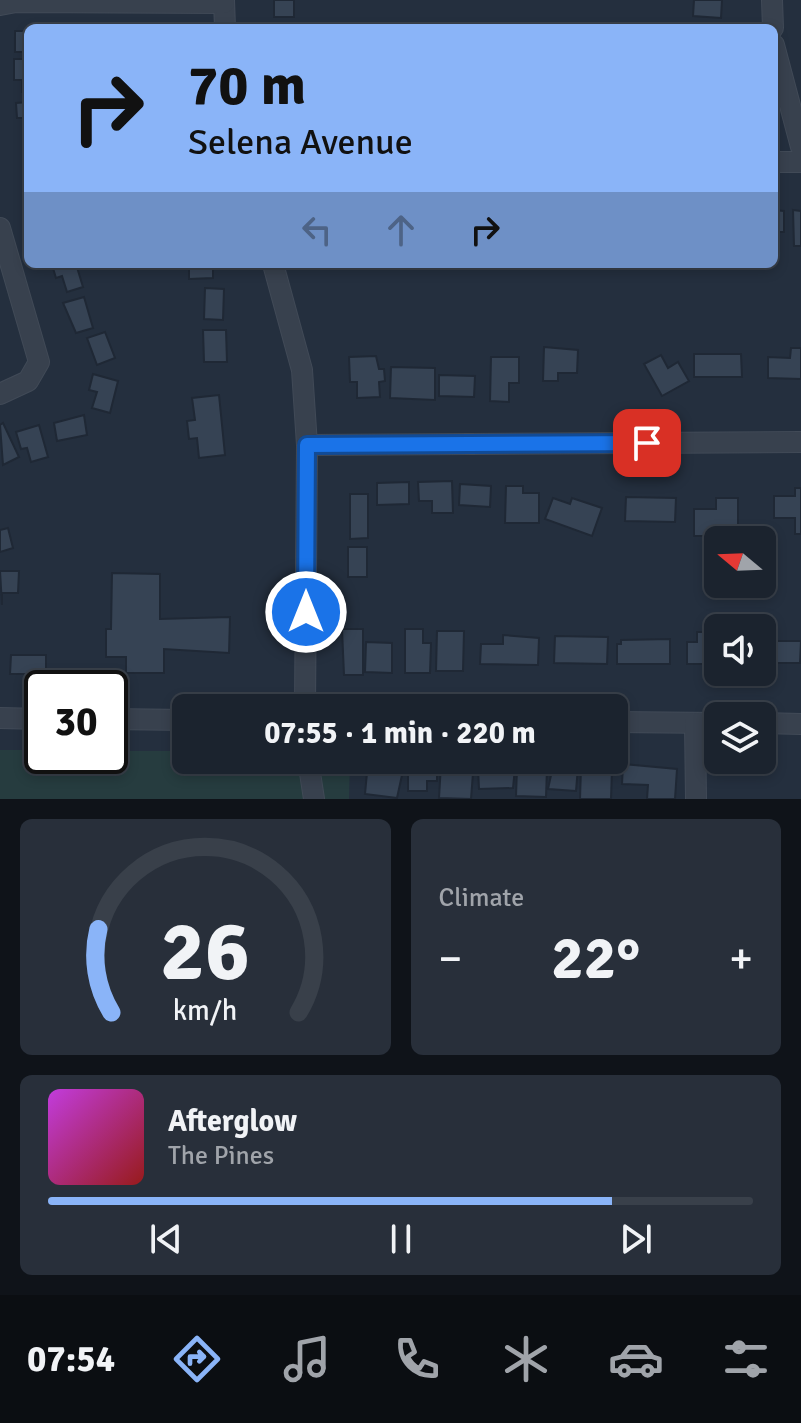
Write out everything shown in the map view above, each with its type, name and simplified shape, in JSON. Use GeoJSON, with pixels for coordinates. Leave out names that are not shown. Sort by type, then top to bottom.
{"type":"FeatureCollection","features":[{"type":"Feature","properties":{"kind":"street"},"geometry":{"type":"LineString","coordinates":[[772,0],[773,24]]}},
{"type":"Feature","properties":{"kind":"street"},"geometry":{"type":"LineString","coordinates":[[0,5],[16,2],[224,2],[225,24]]}},
{"type":"Feature","properties":{"kind":"street"},"geometry":{"type":"LineString","coordinates":[[778,60],[801,147]]}},
{"type":"Feature","properties":{"kind":"street"},"geometry":{"type":"LineString","coordinates":[[778,162],[801,162]]}},
{"type":"Feature","properties":{"kind":"street"},"geometry":{"type":"LineString","coordinates":[[0,228],[39,362],[28,381],[0,394]]}},
{"type":"Feature","properties":{"kind":"street"},"geometry":{"type":"LineString","coordinates":[[274,268],[302,370],[307,445],[305,694]]}},
{"type":"Feature","properties":{"kind":"street"},"geometry":{"type":"LineString","coordinates":[[307,445],[801,442]]}},
{"type":"Feature","properties":{"kind":"street"},"geometry":{"type":"LineString","coordinates":[[0,718],[24,719]]}},
{"type":"Feature","properties":{"kind":"street"},"geometry":{"type":"LineString","coordinates":[[128,719],[172,720]]}},
{"type":"Feature","properties":{"kind":"street"},"geometry":{"type":"LineString","coordinates":[[628,722],[704,723]]}},
{"type":"Feature","properties":{"kind":"street"},"geometry":{"type":"LineString","coordinates":[[694,795],[695,723]]}},
{"type":"Feature","properties":{"kind":"street"},"geometry":{"type":"LineString","coordinates":[[776,723],[801,724]]}},
{"type":"Feature","properties":{"kind":"street"},"geometry":{"type":"LineString","coordinates":[[310,774],[314,799]]}},
{"type":"Feature","properties":{"kind":"green space"},"geometry":{"type":"Polygon","coordinates":[[[0,750],[24,750],[24,774],[128,774],[128,751],[172,751],[172,774],[350,774],[349,799],[0,799],[0,750]]]}},
{"type":"Feature","properties":{"kind":"building"},"geometry":{"type":"Polygon","coordinates":[[[274,0],[294,0],[294,17],[274,17],[274,0]]]}},
{"type":"Feature","properties":{"kind":"building"},"geometry":{"type":"Polygon","coordinates":[[[694,0],[722,0],[721,18],[693,16],[694,0]]]}},
{"type":"Feature","properties":{"kind":"building"},"geometry":{"type":"Polygon","coordinates":[[[15,31],[24,31],[24,52],[15,52],[15,31]]]}},
{"type":"Feature","properties":{"kind":"building"},"geometry":{"type":"Polygon","coordinates":[[[14,59],[24,59],[24,92],[22,80],[14,80],[14,59]]]}},
{"type":"Feature","properties":{"kind":"building"},"geometry":{"type":"Polygon","coordinates":[[[24,102],[24,127],[23,118],[17,118],[16,103],[24,102]]]}},
{"type":"Feature","properties":{"kind":"building"},"geometry":{"type":"Polygon","coordinates":[[[778,210],[784,211],[784,232],[778,232],[778,210]]]}},
{"type":"Feature","properties":{"kind":"building"},"geometry":{"type":"Polygon","coordinates":[[[793,210],[801,211],[801,246],[794,246],[793,210]]]}},
{"type":"Feature","properties":{"kind":"building"},"geometry":{"type":"Polygon","coordinates":[[[53,268],[77,268],[83,287],[67,292],[62,276],[56,278],[53,268]]]}},
{"type":"Feature","properties":{"kind":"building"},"geometry":{"type":"Polygon","coordinates":[[[189,268],[213,268],[213,278],[189,279],[189,268]]]}},
{"type":"Feature","properties":{"kind":"building"},"geometry":{"type":"Polygon","coordinates":[[[205,288],[224,289],[223,320],[204,319],[205,288]]]}},
{"type":"Feature","properties":{"kind":"building"},"geometry":{"type":"Polygon","coordinates":[[[84,297],[93,328],[76,333],[63,303],[84,297]]]}},
{"type":"Feature","properties":{"kind":"building"},"geometry":{"type":"Polygon","coordinates":[[[203,330],[226,330],[227,362],[204,362],[203,330]]]}},
{"type":"Feature","properties":{"kind":"building"},"geometry":{"type":"Polygon","coordinates":[[[105,332],[115,358],[97,365],[87,338],[105,332]]]}},
{"type":"Feature","properties":{"kind":"building"},"geometry":{"type":"Polygon","coordinates":[[[544,347],[578,350],[577,373],[558,373],[558,381],[543,381],[544,347]]]}},
{"type":"Feature","properties":{"kind":"building"},"geometry":{"type":"Polygon","coordinates":[[[791,348],[801,348],[801,379],[768,378],[768,357],[790,358],[791,348]]]}},
{"type":"Feature","properties":{"kind":"building"},"geometry":{"type":"Polygon","coordinates":[[[694,354],[741,354],[742,377],[694,377],[694,354]]]}},
{"type":"Feature","properties":{"kind":"building"},"geometry":{"type":"Polygon","coordinates":[[[661,355],[668,368],[678,362],[689,381],[662,396],[644,364],[661,355]]]}},
{"type":"Feature","properties":{"kind":"building"},"geometry":{"type":"Polygon","coordinates":[[[376,356],[379,369],[384,369],[385,381],[379,382],[380,397],[357,398],[357,382],[350,382],[349,357],[376,356]]]}},
{"type":"Feature","properties":{"kind":"building"},"geometry":{"type":"Polygon","coordinates":[[[491,357],[519,357],[519,383],[509,383],[509,402],[490,401],[491,357]]]}},
{"type":"Feature","properties":{"kind":"building"},"geometry":{"type":"Polygon","coordinates":[[[391,367],[435,368],[435,400],[390,398],[391,367]]]}},
{"type":"Feature","properties":{"kind":"building"},"geometry":{"type":"Polygon","coordinates":[[[93,374],[118,381],[110,413],[92,408],[97,392],[89,390],[93,374]]]}},
{"type":"Feature","properties":{"kind":"building"},"geometry":{"type":"Polygon","coordinates":[[[439,375],[475,376],[474,397],[439,396],[439,375]]]}},
{"type":"Feature","properties":{"kind":"building"},"geometry":{"type":"Polygon","coordinates":[[[219,395],[225,455],[199,458],[197,438],[189,439],[187,421],[195,420],[192,398],[219,395]]]}},
{"type":"Feature","properties":{"kind":"building"},"geometry":{"type":"Polygon","coordinates":[[[84,415],[87,435],[57,441],[54,423],[84,415]]]}},
{"type":"Feature","properties":{"kind":"building"},"geometry":{"type":"Polygon","coordinates":[[[3,423],[19,457],[3,465],[0,425],[3,423]]]}},
{"type":"Feature","properties":{"kind":"building"},"geometry":{"type":"Polygon","coordinates":[[[39,425],[48,457],[31,462],[27,448],[21,449],[16,432],[39,425]]]}},
{"type":"Feature","properties":{"kind":"building"},"geometry":{"type":"Polygon","coordinates":[[[452,481],[453,513],[432,513],[432,501],[419,501],[418,482],[452,481]]]}},
{"type":"Feature","properties":{"kind":"building"},"geometry":{"type":"Polygon","coordinates":[[[409,482],[409,504],[377,505],[377,483],[409,482]]]}},
{"type":"Feature","properties":{"kind":"building"},"geometry":{"type":"Polygon","coordinates":[[[460,484],[491,486],[490,507],[459,505],[460,484]]]}},
{"type":"Feature","properties":{"kind":"building"},"geometry":{"type":"Polygon","coordinates":[[[506,486],[523,486],[523,493],[539,493],[539,523],[505,523],[506,486]]]}},
{"type":"Feature","properties":{"kind":"building"},"geometry":{"type":"Polygon","coordinates":[[[795,488],[801,488],[801,534],[795,534],[795,518],[774,518],[774,496],[795,496],[795,488]]]}},
{"type":"Feature","properties":{"kind":"building"},"geometry":{"type":"Polygon","coordinates":[[[350,494],[368,494],[368,538],[350,539],[350,494]]]}},
{"type":"Feature","properties":{"kind":"building"},"geometry":{"type":"Polygon","coordinates":[[[626,497],[676,498],[675,522],[625,521],[626,497]]]}},
{"type":"Feature","properties":{"kind":"building"},"geometry":{"type":"Polygon","coordinates":[[[553,498],[570,504],[572,498],[602,508],[592,536],[545,519],[553,498]]]}},
{"type":"Feature","properties":{"kind":"building"},"geometry":{"type":"Polygon","coordinates":[[[716,498],[738,498],[738,526],[704,526],[704,536],[694,536],[694,509],[716,509],[716,498]]]}},
{"type":"Feature","properties":{"kind":"building"},"geometry":{"type":"Polygon","coordinates":[[[8,528],[13,548],[0,552],[0,530],[8,528]]]}},
{"type":"Feature","properties":{"kind":"building"},"geometry":{"type":"Polygon","coordinates":[[[348,547],[367,547],[367,577],[348,577],[348,547]]]}},
{"type":"Feature","properties":{"kind":"building"},"geometry":{"type":"Polygon","coordinates":[[[0,571],[19,571],[18,593],[2,593],[2,605],[0,571]]]}},
{"type":"Feature","properties":{"kind":"building"},"geometry":{"type":"Polygon","coordinates":[[[112,573],[160,574],[160,619],[230,617],[229,653],[164,649],[164,673],[128,673],[126,657],[106,657],[106,629],[111,629],[112,573]]]}},
{"type":"Feature","properties":{"kind":"building"},"geometry":{"type":"Polygon","coordinates":[[[342,629],[363,629],[363,675],[344,675],[342,629]]]}},
{"type":"Feature","properties":{"kind":"building"},"geometry":{"type":"Polygon","coordinates":[[[405,629],[423,629],[423,643],[431,643],[430,673],[405,673],[405,629]]]}},
{"type":"Feature","properties":{"kind":"building"},"geometry":{"type":"Polygon","coordinates":[[[437,631],[464,631],[463,671],[436,671],[437,631]]]}},
{"type":"Feature","properties":{"kind":"building"},"geometry":{"type":"Polygon","coordinates":[[[697,632],[704,632],[704,664],[687,664],[687,642],[697,642],[697,632]]]}},
{"type":"Feature","properties":{"kind":"building"},"geometry":{"type":"Polygon","coordinates":[[[503,635],[539,638],[538,665],[480,664],[481,644],[503,644],[503,635]]]}},
{"type":"Feature","properties":{"kind":"building"},"geometry":{"type":"Polygon","coordinates":[[[555,636],[608,637],[607,664],[554,663],[555,636]]]}},
{"type":"Feature","properties":{"kind":"building"},"geometry":{"type":"Polygon","coordinates":[[[670,639],[670,664],[617,664],[617,644],[621,644],[621,640],[670,639]]]}},
{"type":"Feature","properties":{"kind":"building"},"geometry":{"type":"Polygon","coordinates":[[[776,641],[801,641],[800,663],[776,663],[776,641]]]}},
{"type":"Feature","properties":{"kind":"building"},"geometry":{"type":"Polygon","coordinates":[[[366,642],[392,643],[392,673],[365,672],[366,642]]]}},
{"type":"Feature","properties":{"kind":"building"},"geometry":{"type":"Polygon","coordinates":[[[11,655],[46,655],[46,670],[24,670],[24,674],[10,674],[11,655]]]}},
{"type":"Feature","properties":{"kind":"building"},"geometry":{"type":"Polygon","coordinates":[[[628,764],[677,769],[675,799],[647,799],[648,785],[622,784],[622,774],[628,774],[628,764]]]}},
{"type":"Feature","properties":{"kind":"building"},"geometry":{"type":"Polygon","coordinates":[[[367,774],[402,774],[397,798],[365,794],[367,774]]]}},
{"type":"Feature","properties":{"kind":"building"},"geometry":{"type":"Polygon","coordinates":[[[408,774],[437,774],[437,781],[427,781],[427,791],[408,791],[408,774]]]}},
{"type":"Feature","properties":{"kind":"building"},"geometry":{"type":"Polygon","coordinates":[[[440,774],[473,774],[471,799],[439,798],[440,774]]]}},
{"type":"Feature","properties":{"kind":"building"},"geometry":{"type":"Polygon","coordinates":[[[478,774],[514,774],[513,788],[479,789],[478,774]]]}},
{"type":"Feature","properties":{"kind":"building"},"geometry":{"type":"Polygon","coordinates":[[[517,774],[547,774],[546,797],[516,796],[517,774]]]}},
{"type":"Feature","properties":{"kind":"building"},"geometry":{"type":"Polygon","coordinates":[[[551,774],[577,774],[576,791],[548,789],[551,774]]]}},
{"type":"Feature","properties":{"kind":"building"},"geometry":{"type":"Polygon","coordinates":[[[581,774],[612,774],[611,799],[580,799],[581,774]]]}},
{"type":"Feature","properties":{"kind":"route"},"geometry":{"type":"LineString","coordinates":[[306,612],[307,445],[647,443]]}}]}
